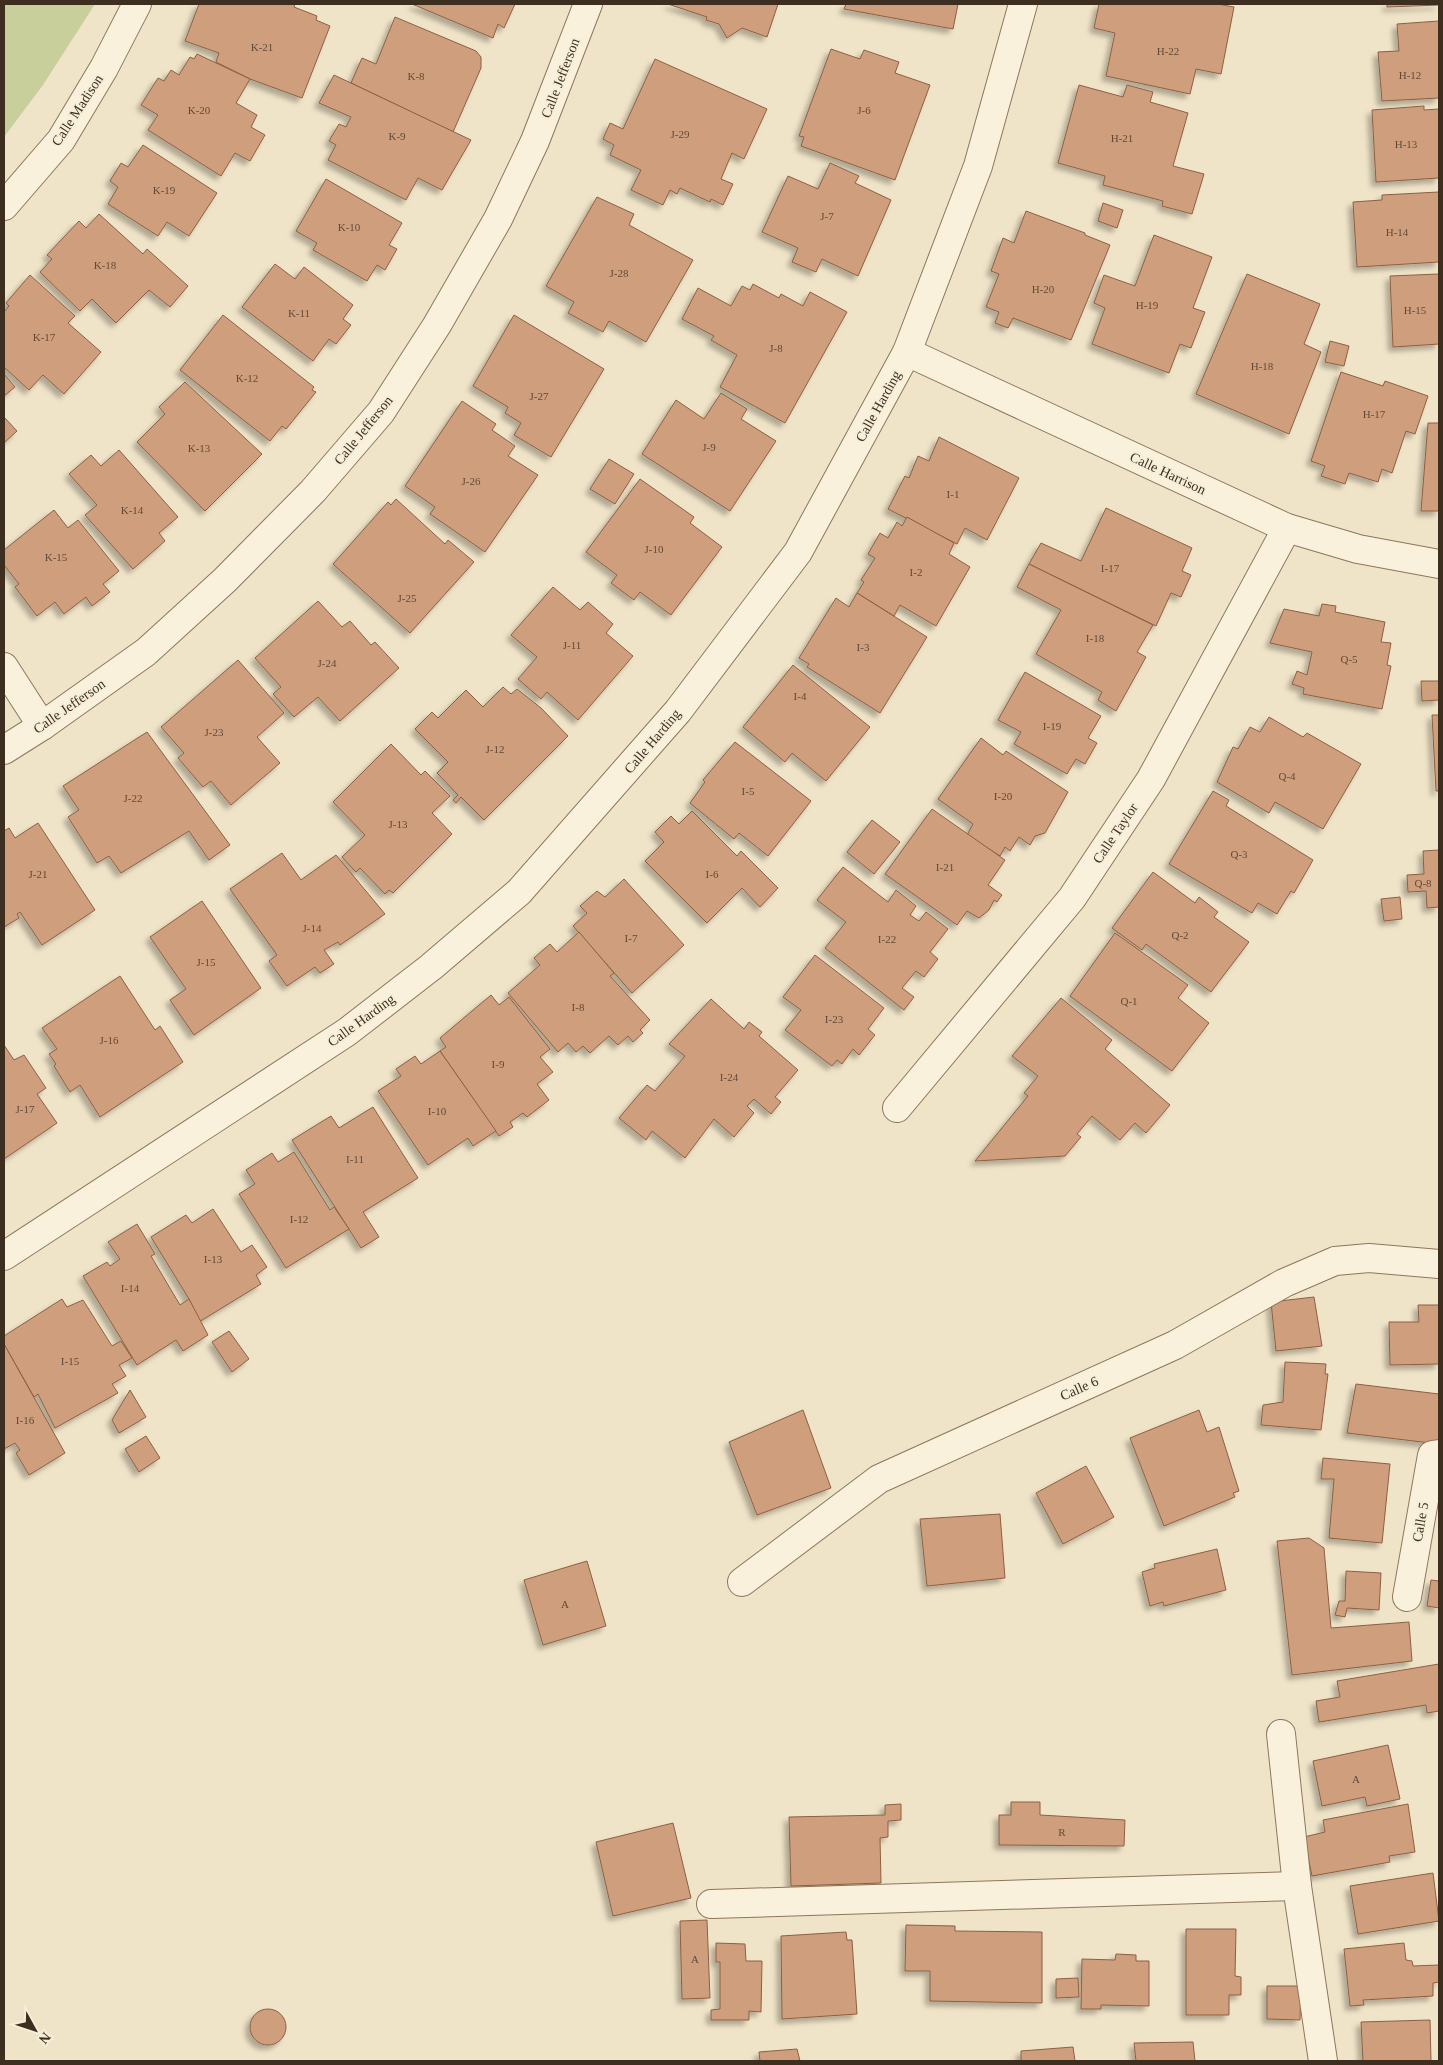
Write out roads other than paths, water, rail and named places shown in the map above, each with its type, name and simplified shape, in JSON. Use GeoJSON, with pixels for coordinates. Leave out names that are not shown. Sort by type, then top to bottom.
{"type":"FeatureCollection","features":[{"type":"Feature","properties":{"kind":"street","name":"Calle Madison"},"geometry":{"type":"LineString","coordinates":[[4,206],[60,140],[104,68],[137,4]]}},
{"type":"Feature","properties":{"kind":"street","name":"Calle Jefferson"},"geometry":{"type":"LineString","coordinates":[[4,750],[42,726],[146,652],[225,580],[313,491],[381,412],[437,325],[498,219],[535,141],[588,4]]}},
{"type":"Feature","properties":{"kind":"street","name":"Calle Harding"},"geometry":{"type":"LineString","coordinates":[[4,1256],[347,1032],[431,966],[518,892],[596,807],[678,711],[798,552],[907,352],[978,166],[1023,4]]}},
{"type":"Feature","properties":{"kind":"street","name":"Calle Harrison"},"geometry":{"type":"LineString","coordinates":[[907,352],[1287,528],[1358,549],[1439,564]]}},
{"type":"Feature","properties":{"kind":"street","name":"Calle Taylor"},"geometry":{"type":"LineString","coordinates":[[897,1108],[1072,898],[1151,779],[1287,528]]}},
{"type":"Feature","properties":{"kind":"street"},"geometry":{"type":"LineString","coordinates":[[4,667],[42,726]]}},
{"type":"Feature","properties":{"kind":"street","name":"Calle 6"},"geometry":{"type":"LineString","coordinates":[[742,1582],[879,1479],[1175,1345],[1284,1283],[1335,1261],[1370,1258],[1439,1264]]}},
{"type":"Feature","properties":{"kind":"street","name":"Calle 5"},"geometry":{"type":"LineString","coordinates":[[1407,1597],[1432,1455],[1439,1454]]}},
{"type":"Feature","properties":{"kind":"street"},"geometry":{"type":"LineString","coordinates":[[1281,1734],[1297,1886],[1323,2061]]}},
{"type":"Feature","properties":{"kind":"street"},"geometry":{"type":"LineString","coordinates":[[711,1904],[1297,1886]]}}]}
